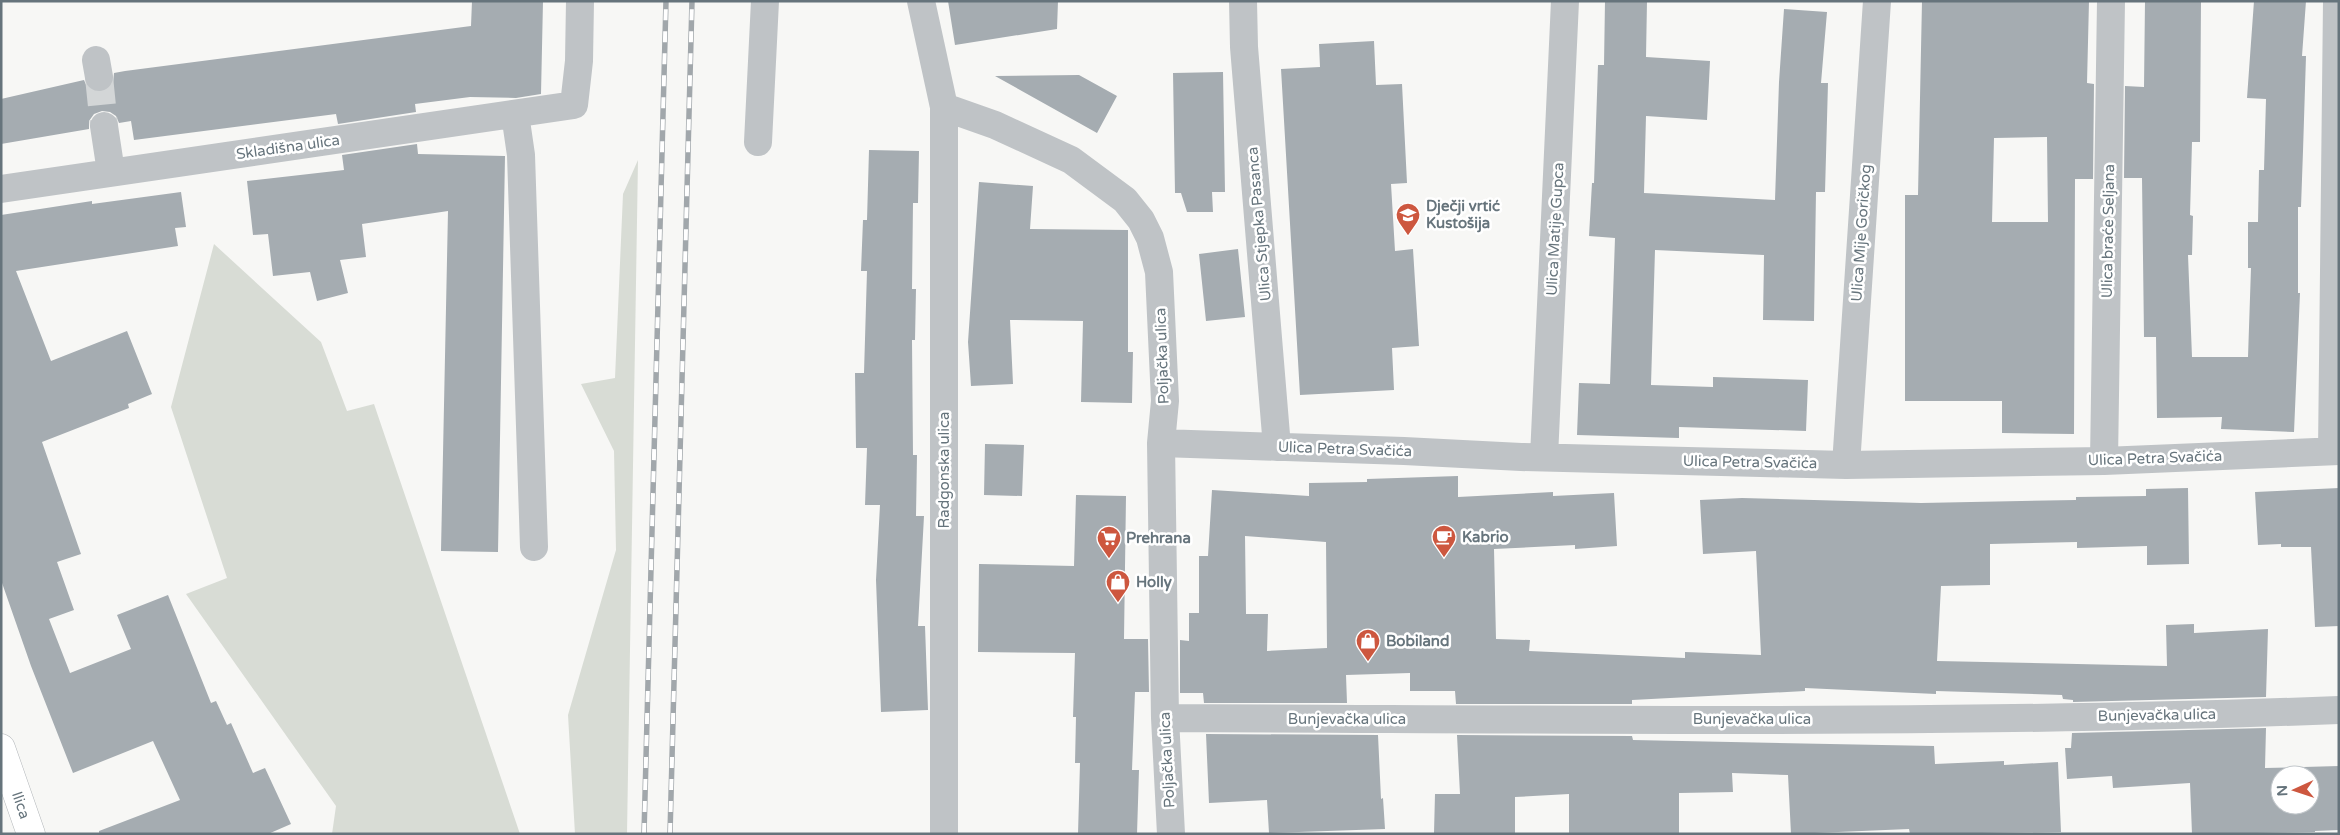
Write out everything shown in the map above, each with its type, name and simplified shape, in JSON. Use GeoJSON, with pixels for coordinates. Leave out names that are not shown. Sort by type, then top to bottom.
{"type":"FeatureCollection","features":[{"type":"Feature","properties":{"kind":"main road","name":"Ilica"},"geometry":{"type":"LineString","coordinates":[[1,748],[31,834]]}},
{"type":"Feature","properties":{"kind":"street","name":"Skladišna ulica"},"geometry":{"type":"LineString","coordinates":[[1,189],[574,105],[579,60],[580,1]]}},
{"type":"Feature","properties":{"kind":"street"},"geometry":{"type":"LineString","coordinates":[[758,142],[765,1]]}},
{"type":"Feature","properties":{"kind":"street"},"geometry":{"type":"LineString","coordinates":[[921,1],[944,107]]}},
{"type":"Feature","properties":{"kind":"street","name":"Ulica Stjepka Pasanca"},"geometry":{"type":"LineString","coordinates":[[1243,1],[1244,47],[1277,447]]}},
{"type":"Feature","properties":{"kind":"street","name":"Ulica Matije Gupca"},"geometry":{"type":"LineString","coordinates":[[1544,458],[1565,1]]}},
{"type":"Feature","properties":{"kind":"street","name":"Ulica Mije Goričkog"},"geometry":{"type":"LineString","coordinates":[[1846,465],[1877,1]]}},
{"type":"Feature","properties":{"kind":"street","name":"Ulica braće Seljana"},"geometry":{"type":"LineString","coordinates":[[2104,461],[2111,1]]}},
{"type":"Feature","properties":{"kind":"street"},"geometry":{"type":"LineString","coordinates":[[2335,451],[2337,1]]}},
{"type":"Feature","properties":{"kind":"street","name":"Poljačka ulica"},"geometry":{"type":"LineString","coordinates":[[944,107],[995,125],[1071,160],[1125,200],[1141,220],[1150,238],[1159,272],[1165,401],[1161,443],[1165,718],[1171,834]]}},
{"type":"Feature","properties":{"kind":"street","name":"Radgonska ulica"},"geometry":{"type":"LineString","coordinates":[[944,107],[944,834]]}},
{"type":"Feature","properties":{"kind":"street"},"geometry":{"type":"LineString","coordinates":[[514,114],[521,156],[534,547]]}},
{"type":"Feature","properties":{"kind":"street"},"geometry":{"type":"LineString","coordinates":[[104,126],[111,172]]}},
{"type":"Feature","properties":{"kind":"street","name":"Ulica Petra Svačića"},"geometry":{"type":"LineString","coordinates":[[1161,443],[1544,458],[1846,465],[2104,461],[2335,451]]}},
{"type":"Feature","properties":{"kind":"street","name":"Bunjevačka ulica"},"geometry":{"type":"LineString","coordinates":[[1165,718],[1876,720],[2339,710]]}},
{"type":"Feature","properties":{"kind":"shaded area"},"geometry":{"type":"Polygon","coordinates":[[[638,160],[627,834],[575,834],[568,715],[616,550],[614,451],[581,384],[615,378],[623,194],[638,160]]]}},
{"type":"Feature","properties":{"kind":"shaded area"},"geometry":{"type":"Polygon","coordinates":[[[214,244],[321,342],[347,411],[374,404],[520,834],[332,834],[336,806],[186,594],[227,578],[171,407],[214,244]]]}},
{"type":"Feature","properties":{"kind":"building"},"geometry":{"type":"Polygon","coordinates":[[[472,1],[543,1],[541,94],[516,98],[470,97],[415,104],[416,112],[338,124],[336,114],[134,140],[131,121],[119,123],[116,116],[110,112],[102,111],[94,114],[89,121],[89,129],[1,144],[1,99],[84,80],[87,87],[93,91],[101,92],[109,89],[113,83],[114,73],[125,71],[471,26],[472,1]]]}},
{"type":"Feature","properties":{"kind":"building"},"geometry":{"type":"Polygon","coordinates":[[[948,1],[1058,1],[1057,29],[955,45],[948,1]]]}},
{"type":"Feature","properties":{"kind":"building"},"geometry":{"type":"Polygon","coordinates":[[[1605,1],[1647,1],[1646,57],[1710,61],[1707,120],[1646,116],[1644,193],[1775,200],[1779,82],[1784,9],[1827,12],[1821,83],[1828,83],[1825,192],[1816,192],[1814,321],[1763,320],[1764,255],[1655,250],[1651,385],[1713,387],[1713,377],[1808,380],[1806,431],[1679,427],[1679,438],[1577,435],[1579,383],[1610,384],[1615,238],[1589,236],[1592,183],[1594,183],[1598,65],[1604,65],[1605,1]]]}},
{"type":"Feature","properties":{"kind":"building"},"geometry":{"type":"Polygon","coordinates":[[[1922,1],[2089,1],[2087,83],[2094,84],[2093,179],[2075,179],[2074,434],[2002,433],[2002,401],[1905,401],[1905,195],[1918,195],[1922,1]],[[2047,137],[1994,138],[1992,222],[2048,222],[2047,137]]]}},
{"type":"Feature","properties":{"kind":"building"},"geometry":{"type":"Polygon","coordinates":[[[2145,1],[2201,1],[2200,142],[2192,142],[2190,215],[2193,216],[2192,255],[2188,255],[2192,357],[2248,357],[2251,268],[2248,268],[2248,222],[2258,222],[2259,170],[2264,170],[2266,99],[2247,98],[2254,1],[2306,1],[2302,56],[2306,56],[2301,207],[2298,207],[2298,293],[2300,293],[2294,432],[2221,429],[2222,417],[2157,418],[2156,337],[2144,337],[2142,178],[2124,178],[2125,86],[2144,87],[2145,1]]]}},
{"type":"Feature","properties":{"kind":"building"},"geometry":{"type":"Polygon","coordinates":[[[1374,41],[1376,85],[1402,84],[1407,183],[1391,184],[1395,251],[1413,249],[1419,346],[1392,348],[1394,390],[1300,395],[1281,69],[1320,67],[1319,44],[1374,41]]]}},
{"type":"Feature","properties":{"kind":"building"},"geometry":{"type":"Polygon","coordinates":[[[1223,72],[1225,192],[1212,192],[1213,212],[1187,212],[1181,193],[1175,193],[1173,73],[1223,72]]]}},
{"type":"Feature","properties":{"kind":"building"},"geometry":{"type":"Polygon","coordinates":[[[1079,75],[1117,96],[1097,133],[995,76],[1079,75]]]}},
{"type":"Feature","properties":{"kind":"building"},"geometry":{"type":"Polygon","coordinates":[[[417,144],[418,154],[505,156],[498,552],[441,551],[448,211],[362,224],[366,257],[340,260],[348,293],[317,301],[310,272],[273,276],[268,234],[253,235],[247,181],[344,170],[342,155],[417,144]]]}},
{"type":"Feature","properties":{"kind":"building"},"geometry":{"type":"Polygon","coordinates":[[[869,150],[919,151],[918,203],[913,203],[912,289],[916,289],[915,340],[912,340],[913,455],[917,455],[916,516],[924,516],[918,626],[925,626],[928,710],[881,712],[876,580],[880,505],[865,505],[867,448],[856,448],[855,373],[864,373],[867,271],[861,271],[863,220],[867,220],[869,150]]]}},
{"type":"Feature","properties":{"kind":"building"},"geometry":{"type":"Polygon","coordinates":[[[979,182],[1033,186],[1030,229],[1128,230],[1128,352],[1133,352],[1132,403],[1081,402],[1083,321],[1010,320],[1013,384],[971,386],[968,342],[979,182]]]}},
{"type":"Feature","properties":{"kind":"building"},"geometry":{"type":"Polygon","coordinates":[[[181,192],[186,227],[175,228],[178,246],[16,271],[51,361],[127,331],[152,394],[128,404],[129,408],[42,442],[81,554],[57,562],[74,610],[49,619],[70,673],[131,649],[117,615],[168,595],[211,703],[216,701],[227,725],[231,723],[253,773],[265,768],[291,824],[268,834],[99,834],[99,831],[180,800],[153,741],[73,773],[31,666],[1,580],[1,215],[92,201],[92,204],[181,192]]]}},
{"type":"Feature","properties":{"kind":"building"},"geometry":{"type":"Polygon","coordinates":[[[1238,249],[1245,317],[1206,321],[1199,254],[1238,249]]]}},
{"type":"Feature","properties":{"kind":"building"},"geometry":{"type":"Polygon","coordinates":[[[985,444],[1024,445],[1022,496],[984,495],[985,444]]]}},
{"type":"Feature","properties":{"kind":"building"},"geometry":{"type":"Polygon","coordinates":[[[1458,476],[1458,497],[1553,492],[1553,496],[1614,493],[1617,546],[1575,549],[1575,545],[1494,549],[1496,639],[1530,640],[1529,651],[1685,658],[1685,652],[1761,655],[1756,551],[1703,554],[1700,500],[1742,498],[1921,503],[2076,500],[2076,497],[2146,496],[2146,489],[2188,488],[2189,564],[2147,565],[2147,546],[2077,548],[2077,542],[1990,544],[1990,585],[1941,586],[1937,661],[2167,666],[2166,625],[2194,624],[2194,633],[2268,629],[2266,697],[2073,702],[2073,700],[2063,699],[2062,695],[1936,691],[1936,694],[1805,688],[1805,691],[1632,700],[1632,704],[1456,704],[1455,691],[1410,691],[1410,673],[1346,675],[1347,703],[1204,703],[1203,693],[1180,693],[1180,640],[1189,641],[1189,613],[1199,613],[1199,556],[1208,556],[1212,490],[1309,496],[1309,483],[1367,482],[1367,479],[1458,476]],[[1245,536],[1246,614],[1268,614],[1267,651],[1327,648],[1326,542],[1245,536]]]}},
{"type":"Feature","properties":{"kind":"building"},"geometry":{"type":"Polygon","coordinates":[[[2339,488],[2339,626],[2315,627],[2311,547],[2281,547],[2281,544],[2258,545],[2255,492],[2339,488]]]}},
{"type":"Feature","properties":{"kind":"building"},"geometry":{"type":"Polygon","coordinates":[[[1076,495],[1126,496],[1124,639],[1148,639],[1149,692],[1135,692],[1132,770],[1139,770],[1137,834],[1078,834],[1080,763],[1075,763],[1076,717],[1073,717],[1075,653],[978,652],[979,564],[1074,566],[1076,495]]]}},
{"type":"Feature","properties":{"kind":"building"},"geometry":{"type":"Polygon","coordinates":[[[2266,728],[2265,768],[2270,768],[2270,815],[2320,815],[2320,767],[2339,766],[2339,830],[2192,834],[2190,783],[2113,788],[2112,776],[2067,779],[2065,748],[2071,748],[2072,733],[2266,728]]]}},
{"type":"Feature","properties":{"kind":"building"},"geometry":{"type":"Polygon","coordinates":[[[1206,734],[1378,735],[1381,799],[1383,798],[1385,829],[1269,833],[1267,800],[1209,803],[1206,734]]]}},
{"type":"Feature","properties":{"kind":"building"},"geometry":{"type":"Polygon","coordinates":[[[1457,735],[1632,736],[1633,740],[1934,746],[1935,764],[2004,761],[2004,765],[2058,762],[2061,832],[1910,834],[1909,829],[1791,834],[1788,775],[1732,773],[1733,792],[1679,793],[1679,834],[1569,834],[1569,794],[1515,797],[1515,833],[1434,833],[1435,794],[1460,794],[1457,735]]]}},
{"type":"Feature","properties":{"kind":"tunnel"},"geometry":{"type":"LineString","coordinates":[[99,77],[104,126]]}},
{"type":"Feature","properties":{"kind":"railway"},"geometry":{"type":"LineString","coordinates":[[644,834],[666,1]]}},
{"type":"Feature","properties":{"kind":"railway"},"geometry":{"type":"LineString","coordinates":[[670,834],[692,1]]}},
{"type":"Feature","properties":{"kind":"place","name":"Dječji vrtić Kustošija"},"geometry":{"type":"Point","coordinates":[1408,236]}},
{"type":"Feature","properties":{"kind":"place","name":"Kabrio"},"geometry":{"type":"Point","coordinates":[1444,558]}},
{"type":"Feature","properties":{"kind":"place","name":"Prehrana"},"geometry":{"type":"Point","coordinates":[1109,559]}},
{"type":"Feature","properties":{"kind":"place","name":"Holly"},"geometry":{"type":"Point","coordinates":[1118,603]}},
{"type":"Feature","properties":{"kind":"place","name":"Bobiland"},"geometry":{"type":"Point","coordinates":[1368,662]}}]}
